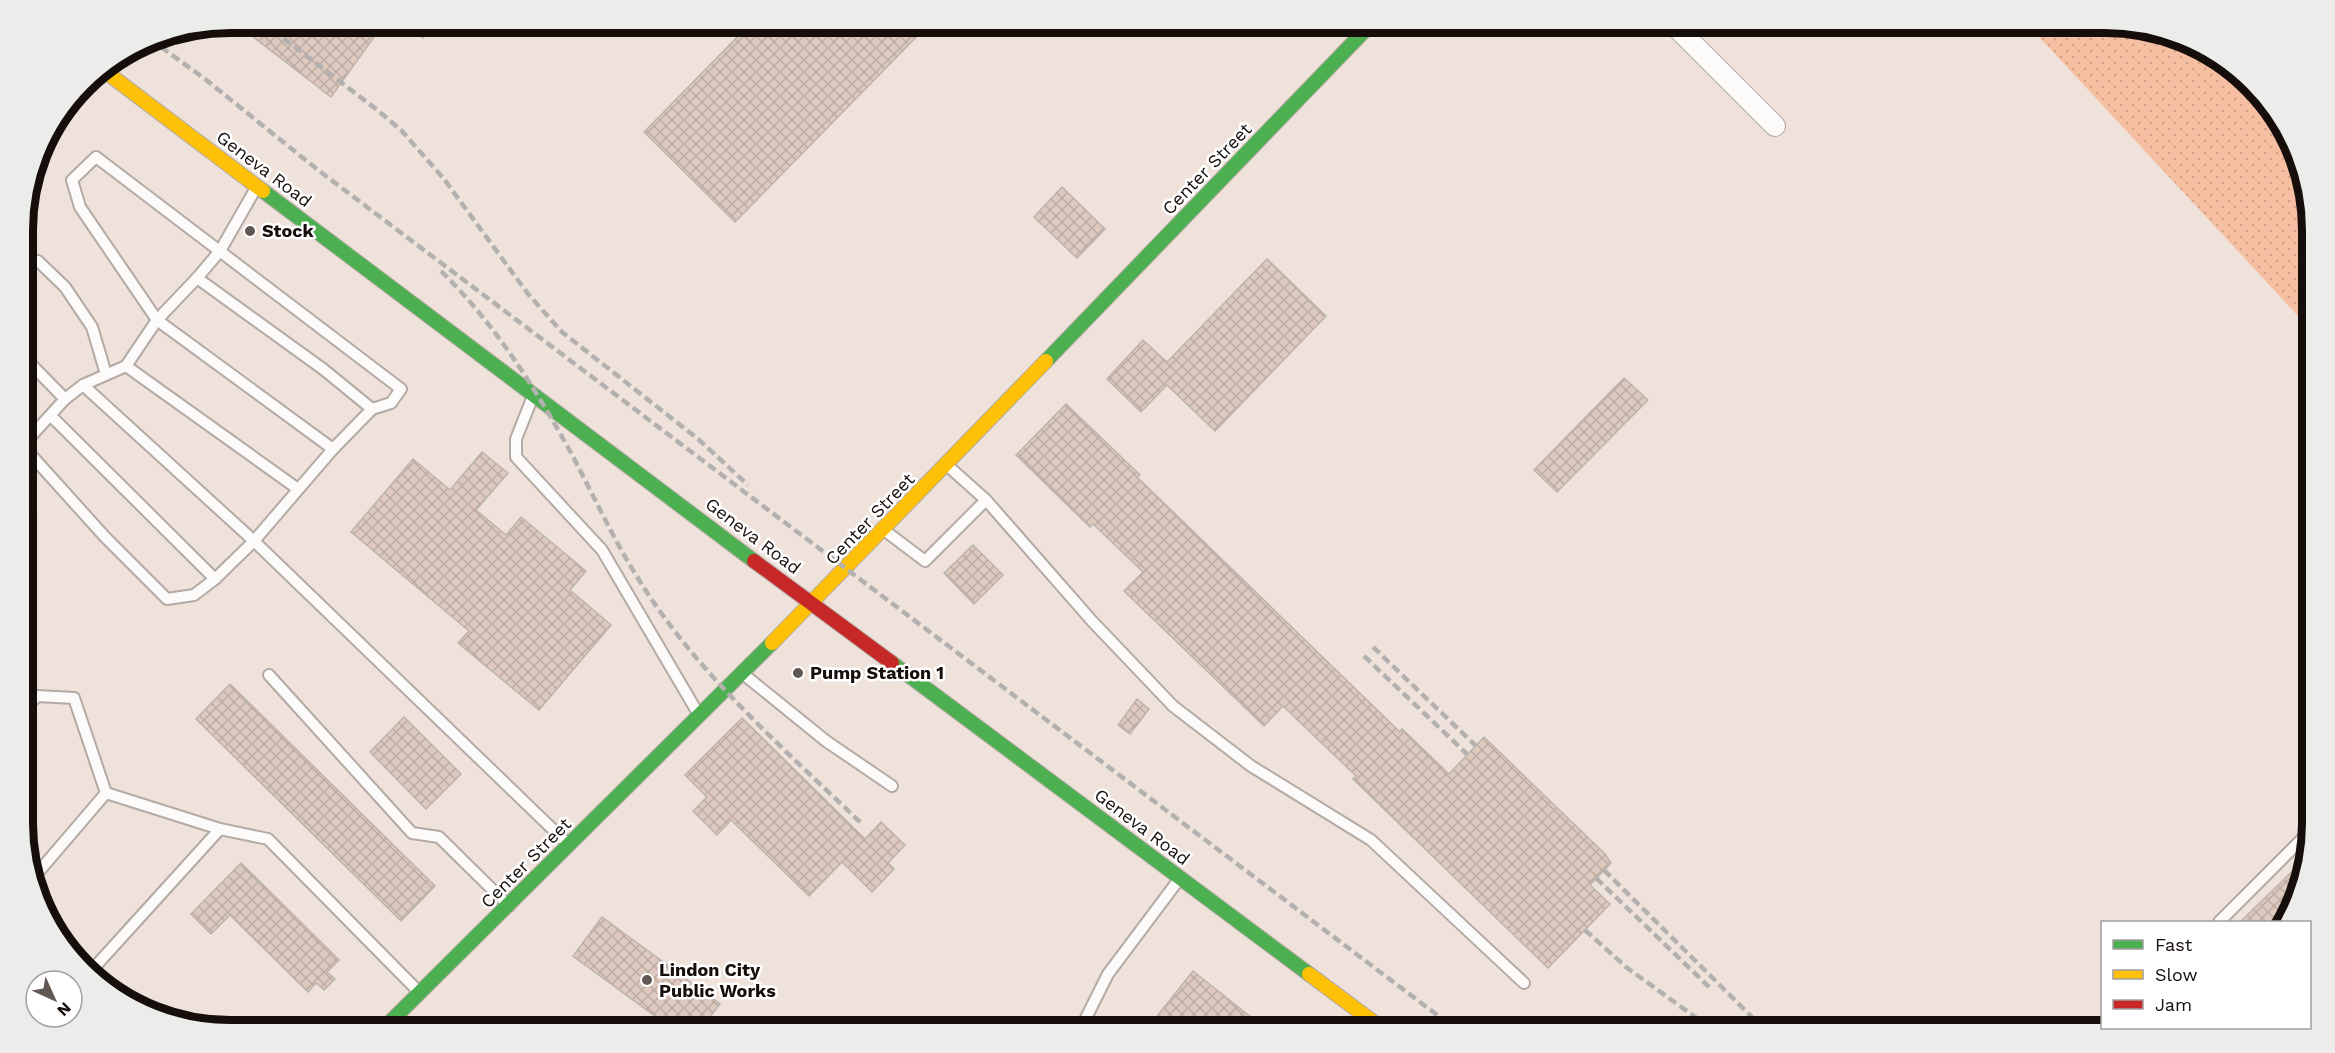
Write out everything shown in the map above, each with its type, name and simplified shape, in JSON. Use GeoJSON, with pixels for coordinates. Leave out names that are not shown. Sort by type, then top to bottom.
{"type":"FeatureCollection","features":[{"type":"Feature","properties":{"kind":"main road","name":"Center Street"},"geometry":{"type":"LineString","coordinates":[[393,1020],[948,466],[1363,33]]}},
{"type":"Feature","properties":{"kind":"main road","name":"Geneva Road"},"geometry":{"type":"LineString","coordinates":[[109,75],[534,396],[1368,1020]]}},
{"type":"Feature","properties":{"kind":"street"},"geometry":{"type":"LineString","coordinates":[[1682,33],[1775,126]]}},
{"type":"Feature","properties":{"kind":"lane"},"geometry":{"type":"LineString","coordinates":[[33,457],[105,537],[167,599],[194,595],[215,579],[254,541],[333,448],[372,409],[391,403],[401,388],[96,157],[72,180],[80,207],[157,320],[333,448]]}},
{"type":"Feature","properties":{"kind":"lane"},"geometry":{"type":"LineString","coordinates":[[33,435],[65,399],[83,386],[126,366],[157,320],[220,251],[257,186]]}},
{"type":"Feature","properties":{"kind":"lane"},"geometry":{"type":"LineString","coordinates":[[38,261],[65,287],[92,327],[106,374]]}},
{"type":"Feature","properties":{"kind":"lane"},"geometry":{"type":"LineString","coordinates":[[197,278],[323,369],[372,409]]}},
{"type":"Feature","properties":{"kind":"lane"},"geometry":{"type":"LineString","coordinates":[[33,366],[65,399]]}},
{"type":"Feature","properties":{"kind":"lane"},"geometry":{"type":"LineString","coordinates":[[126,366],[298,489]]}},
{"type":"Feature","properties":{"kind":"lane"},"geometry":{"type":"LineString","coordinates":[[83,386],[254,541],[569,845]]}},
{"type":"Feature","properties":{"kind":"lane"},"geometry":{"type":"LineString","coordinates":[[534,396],[516,439],[516,457],[602,550],[699,716]]}},
{"type":"Feature","properties":{"kind":"lane"},"geometry":{"type":"LineString","coordinates":[[51,416],[215,579]]}},
{"type":"Feature","properties":{"kind":"lane"},"geometry":{"type":"LineString","coordinates":[[948,466],[986,500],[1092,621],[1173,705],[1251,766],[1371,840],[1524,983]]}},
{"type":"Feature","properties":{"kind":"lane"},"geometry":{"type":"LineString","coordinates":[[884,530],[925,561],[986,500]]}},
{"type":"Feature","properties":{"kind":"lane"},"geometry":{"type":"LineString","coordinates":[[742,673],[826,741],[892,786]]}},
{"type":"Feature","properties":{"kind":"lane"},"geometry":{"type":"LineString","coordinates":[[268,675],[411,832],[439,837],[509,906]]}},
{"type":"Feature","properties":{"kind":"lane"},"geometry":{"type":"LineString","coordinates":[[33,700],[37,696],[74,698],[106,793]]}},
{"type":"Feature","properties":{"kind":"lane"},"geometry":{"type":"LineString","coordinates":[[106,793],[220,829],[268,839],[421,993]]}},
{"type":"Feature","properties":{"kind":"lane"},"geometry":{"type":"LineString","coordinates":[[39,871],[106,793]]}},
{"type":"Feature","properties":{"kind":"lane"},"geometry":{"type":"LineString","coordinates":[[96,966],[220,829]]}},
{"type":"Feature","properties":{"kind":"lane"},"geometry":{"type":"LineString","coordinates":[[2220,921],[2301,840]]}},
{"type":"Feature","properties":{"kind":"lane"},"geometry":{"type":"LineString","coordinates":[[1085,1020],[1107,974],[1180,878]]}},
{"type":"Feature","properties":{"kind":"shaded area"},"geometry":{"type":"Polygon","coordinates":[[[2036,33],[2118,33],[2168,43],[2203,59],[2244,91],[2276,132],[2295,179],[2302,230],[2302,320],[2036,33]]]}},
{"type":"Feature","properties":{"kind":"building"},"geometry":{"type":"Polygon","coordinates":[[[248,33],[377,33],[331,97],[248,33]]]}},
{"type":"Feature","properties":{"kind":"building"},"geometry":{"type":"Polygon","coordinates":[[[416,33],[427,33],[423,38],[416,33]]]}},
{"type":"Feature","properties":{"kind":"building"},"geometry":{"type":"Polygon","coordinates":[[[741,33],[920,33],[735,222],[644,132],[741,33]]]}},
{"type":"Feature","properties":{"kind":"building"},"geometry":{"type":"Polygon","coordinates":[[[1062,187],[1105,229],[1077,258],[1034,217],[1062,187]]]}},
{"type":"Feature","properties":{"kind":"building"},"geometry":{"type":"Polygon","coordinates":[[[1267,259],[1326,316],[1215,431],[1167,385],[1141,412],[1107,379],[1143,340],[1167,362],[1267,259]]]}},
{"type":"Feature","properties":{"kind":"building"},"geometry":{"type":"Polygon","coordinates":[[[1624,378],[1648,400],[1557,492],[1534,470],[1624,378]]]}},
{"type":"Feature","properties":{"kind":"building"},"geometry":{"type":"Polygon","coordinates":[[[1066,404],[1140,475],[1137,477],[1400,732],[1402,729],[1449,774],[1484,737],[1605,854],[1611,863],[1590,885],[1610,904],[1548,968],[1353,779],[1356,776],[1283,706],[1264,726],[1124,591],[1143,572],[1093,524],[1090,527],[1016,455],[1066,404]]]}},
{"type":"Feature","properties":{"kind":"building"},"geometry":{"type":"Polygon","coordinates":[[[482,452],[508,473],[476,510],[506,535],[521,517],[586,571],[570,590],[611,625],[539,710],[458,643],[469,631],[351,532],[413,459],[450,490],[482,452]]]}},
{"type":"Feature","properties":{"kind":"building"},"geometry":{"type":"Polygon","coordinates":[[[973,545],[1003,575],[974,604],[944,573],[973,545]]]}},
{"type":"Feature","properties":{"kind":"building"},"geometry":{"type":"Polygon","coordinates":[[[230,684],[435,886],[401,921],[196,719],[230,684]]]}},
{"type":"Feature","properties":{"kind":"building"},"geometry":{"type":"Polygon","coordinates":[[[1137,699],[1149,709],[1130,734],[1118,725],[1137,699]]]}},
{"type":"Feature","properties":{"kind":"building"},"geometry":{"type":"Polygon","coordinates":[[[404,717],[461,774],[426,809],[370,752],[404,717]]]}},
{"type":"Feature","properties":{"kind":"building"},"geometry":{"type":"Polygon","coordinates":[[[742,718],[865,839],[881,822],[905,845],[888,863],[894,869],[872,892],[842,862],[809,896],[731,820],[717,835],[693,811],[707,797],[685,775],[742,718]]]}},
{"type":"Feature","properties":{"kind":"building"},"geometry":{"type":"Polygon","coordinates":[[[241,863],[339,960],[327,972],[335,979],[324,990],[316,983],[308,992],[230,915],[211,934],[191,914],[241,863]]]}},
{"type":"Feature","properties":{"kind":"building"},"geometry":{"type":"Polygon","coordinates":[[[2297,867],[2292,886],[2276,921],[2241,921],[2297,867]]]}},
{"type":"Feature","properties":{"kind":"building","name":"Lindon City Public Works"},"geometry":{"type":"Polygon","coordinates":[[[602,917],[720,1004],[708,1020],[660,1020],[573,956],[602,917]]]}},
{"type":"Feature","properties":{"kind":"building"},"geometry":{"type":"Polygon","coordinates":[[[1193,971],[1254,1020],[1154,1020],[1193,971]]]}},
{"type":"Feature","properties":{"kind":"railway"},"geometry":{"type":"LineString","coordinates":[[276,33],[401,130],[444,179],[528,294],[562,332],[698,439],[748,485]]}},
{"type":"Feature","properties":{"kind":"railway"},"geometry":{"type":"LineString","coordinates":[[160,46],[205,79],[318,170],[1444,1020]]}},
{"type":"Feature","properties":{"kind":"railway"},"geometry":{"type":"LineString","coordinates":[[441,271],[478,312],[512,356],[570,451],[627,560],[659,610],[684,643],[740,706],[861,823]]}},
{"type":"Feature","properties":{"kind":"railway"},"geometry":{"type":"LineString","coordinates":[[1373,647],[1476,746]]}},
{"type":"Feature","properties":{"kind":"railway"},"geometry":{"type":"LineString","coordinates":[[1364,656],[1467,754]]}},
{"type":"Feature","properties":{"kind":"railway"},"geometry":{"type":"LineString","coordinates":[[1604,870],[1755,1020]]}},
{"type":"Feature","properties":{"kind":"railway"},"geometry":{"type":"LineString","coordinates":[[1596,878],[1709,987]]}},
{"type":"Feature","properties":{"kind":"railway"},"geometry":{"type":"LineString","coordinates":[[1585,930],[1626,967],[1699,1020]]}},
{"type":"Feature","properties":{"kind":"traffic: fast"},"geometry":{"type":"LineString","coordinates":[[1046,361],[1362,33]]}},
{"type":"Feature","properties":{"kind":"traffic: fast"},"geometry":{"type":"LineString","coordinates":[[263,191],[754,561]]}},
{"type":"Feature","properties":{"kind":"traffic: fast"},"geometry":{"type":"LineString","coordinates":[[392,1020],[772,643]]}},
{"type":"Feature","properties":{"kind":"traffic: fast"},"geometry":{"type":"LineString","coordinates":[[892,663],[1309,974]]}},
{"type":"Feature","properties":{"kind":"traffic: slow"},"geometry":{"type":"LineString","coordinates":[[109,75],[263,191]]}},
{"type":"Feature","properties":{"kind":"traffic: slow"},"geometry":{"type":"LineString","coordinates":[[772,643],[1046,361]]}},
{"type":"Feature","properties":{"kind":"traffic: slow"},"geometry":{"type":"LineString","coordinates":[[1309,974],[1371,1020]]}},
{"type":"Feature","properties":{"kind":"traffic: jam"},"geometry":{"type":"LineString","coordinates":[[754,561],[892,663]]}},
{"type":"Feature","properties":{"kind":"place","name":"Stock"},"geometry":{"type":"Point","coordinates":[250,231]}},
{"type":"Feature","properties":{"kind":"place","name":"Pump Station 1"},"geometry":{"type":"Point","coordinates":[798,673]}},
{"type":"Feature","properties":{"kind":"place","name":"Lindon City Public Works"},"geometry":{"type":"Point","coordinates":[647,980]}}]}
